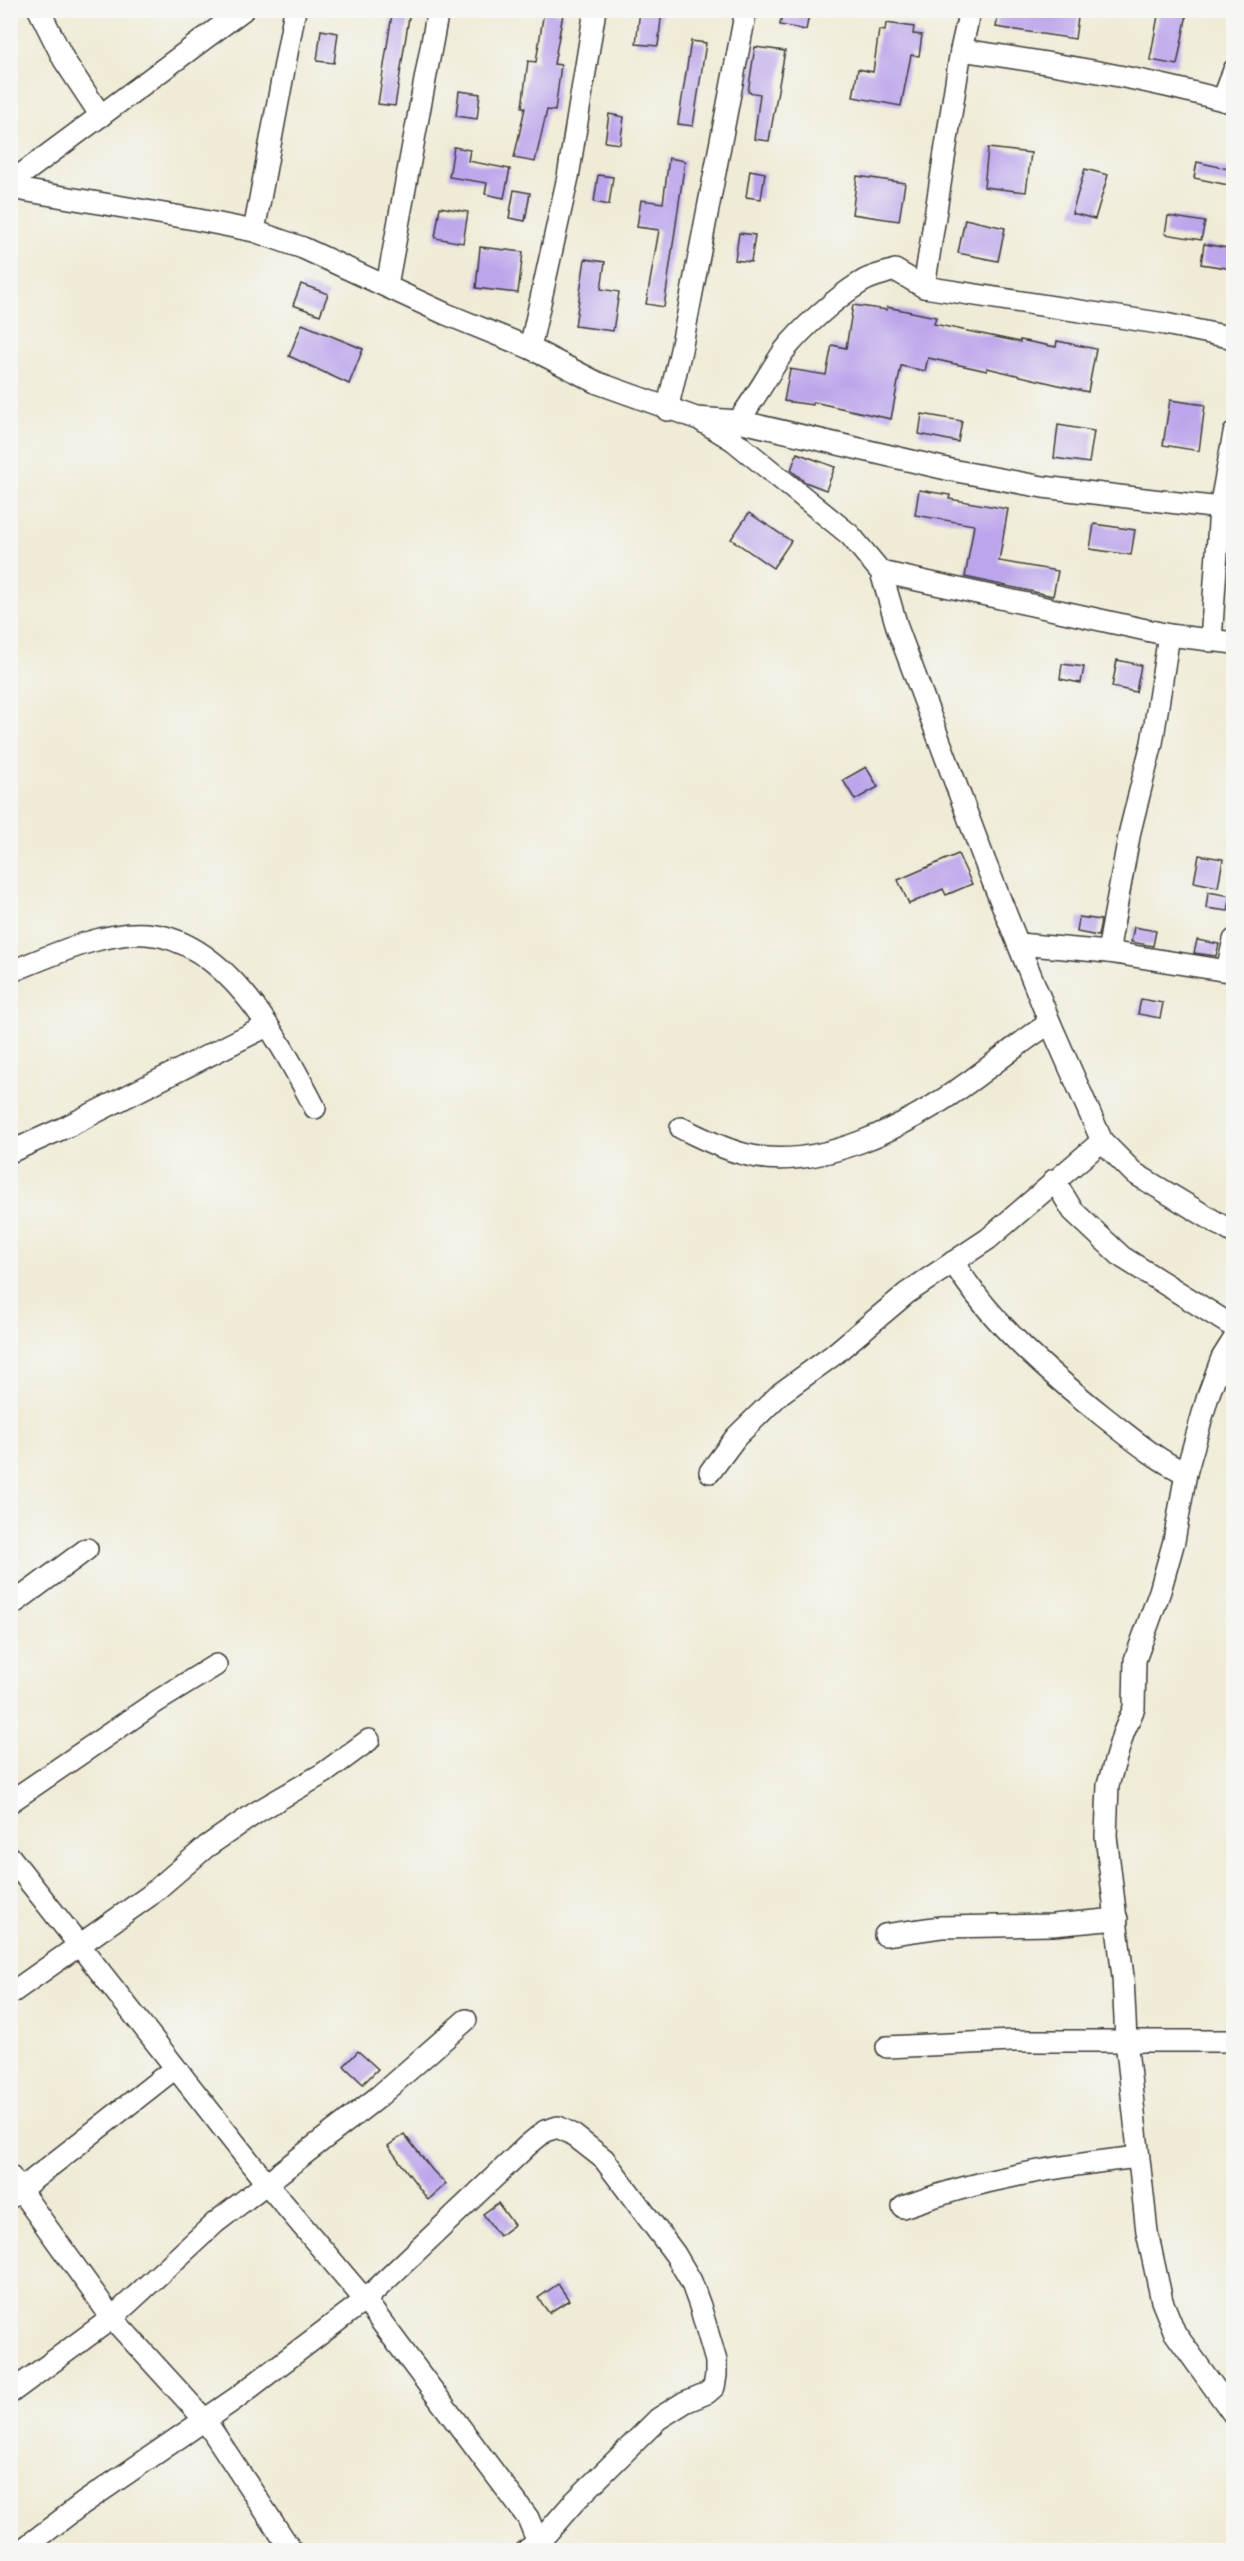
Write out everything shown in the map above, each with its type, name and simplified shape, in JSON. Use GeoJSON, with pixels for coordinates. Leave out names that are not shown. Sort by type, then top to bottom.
{"type":"FeatureCollection","features":[{"type":"Feature","properties":{"kind":"street"},"geometry":{"type":"LineString","coordinates":[[39,10],[64,60],[101,116]]}},
{"type":"Feature","properties":{"kind":"street"},"geometry":{"type":"LineString","coordinates":[[10,183],[243,10]]}},
{"type":"Feature","properties":{"kind":"street"},"geometry":{"type":"LineString","coordinates":[[254,231],[296,10]]}},
{"type":"Feature","properties":{"kind":"street"},"geometry":{"type":"LineString","coordinates":[[387,285],[438,10]]}},
{"type":"Feature","properties":{"kind":"street"},"geometry":{"type":"LineString","coordinates":[[530,348],[568,177],[595,10]]}},
{"type":"Feature","properties":{"kind":"street"},"geometry":{"type":"LineString","coordinates":[[668,410],[746,10]]}},
{"type":"Feature","properties":{"kind":"street"},"geometry":{"type":"LineString","coordinates":[[924,287],[961,50],[970,10]]}},
{"type":"Feature","properties":{"kind":"street"},"geometry":{"type":"LineString","coordinates":[[961,50],[1154,82],[1228,102],[1233,70]]}},
{"type":"Feature","properties":{"kind":"street"},"geometry":{"type":"LineString","coordinates":[[10,188],[254,231],[303,248],[446,314],[530,348],[598,383],[668,410],[696,418],[738,421],[798,437],[1043,487],[1220,508]]}},
{"type":"Feature","properties":{"kind":"street"},"geometry":{"type":"LineString","coordinates":[[738,421],[757,397],[770,371],[786,348],[823,312],[861,281],[895,270],[924,287],[1165,324],[1233,338]]}},
{"type":"Feature","properties":{"kind":"street"},"geometry":{"type":"LineString","coordinates":[[696,418],[733,440],[850,536],[881,572],[898,630],[985,862],[1050,1023],[1102,1141],[1134,1173],[1233,1233]]}},
{"type":"Feature","properties":{"kind":"street"},"geometry":{"type":"LineString","coordinates":[[1211,641],[1220,508],[1233,433]]}},
{"type":"Feature","properties":{"kind":"street"},"geometry":{"type":"LineString","coordinates":[[881,572],[1169,635],[1233,643]]}},
{"type":"Feature","properties":{"kind":"street"},"geometry":{"type":"LineString","coordinates":[[1108,952],[1130,831],[1152,743],[1169,635]]}},
{"type":"Feature","properties":{"kind":"street"},"geometry":{"type":"LineString","coordinates":[[10,972],[83,945],[122,935],[147,934],[173,939],[198,951],[223,972],[248,999],[295,1068],[315,1108]]}},
{"type":"Feature","properties":{"kind":"street"},"geometry":{"type":"LineString","coordinates":[[1019,944],[1108,952],[1230,971],[1233,940]]}},
{"type":"Feature","properties":{"kind":"street"},"geometry":{"type":"LineString","coordinates":[[681,1128],[741,1154],[777,1159],[834,1152],[882,1132],[933,1106],[1050,1023]]}},
{"type":"Feature","properties":{"kind":"street"},"geometry":{"type":"LineString","coordinates":[[10,1152],[68,1126],[267,1026]]}},
{"type":"Feature","properties":{"kind":"street"},"geometry":{"type":"LineString","coordinates":[[710,1472],[736,1437],[781,1393],[832,1356],[907,1293],[988,1239],[1102,1141]]}},
{"type":"Feature","properties":{"kind":"street"},"geometry":{"type":"LineString","coordinates":[[1054,1180],[1073,1211],[1122,1257],[1233,1327]]}},
{"type":"Feature","properties":{"kind":"street"},"geometry":{"type":"LineString","coordinates":[[953,1262],[971,1290],[1002,1326],[1049,1372],[1143,1447],[1165,1463],[1186,1473]]}},
{"type":"Feature","properties":{"kind":"street"},"geometry":{"type":"LineString","coordinates":[[1233,1339],[1222,1358],[1208,1396],[1186,1473],[1171,1551],[1160,1591],[1135,1660],[1134,1708],[1123,1734],[1108,1785],[1106,1836],[1117,1919],[1126,2040],[1147,2232],[1162,2301],[1175,2333],[1233,2415]]}},
{"type":"Feature","properties":{"kind":"street"},"geometry":{"type":"LineString","coordinates":[[10,1606],[87,1549]]}},
{"type":"Feature","properties":{"kind":"street"},"geometry":{"type":"LineString","coordinates":[[10,1802],[156,1702],[216,1665]]}},
{"type":"Feature","properties":{"kind":"street"},"geometry":{"type":"LineString","coordinates":[[10,1994],[148,1896],[230,1830],[324,1773],[369,1740]]}},
{"type":"Feature","properties":{"kind":"street"},"geometry":{"type":"LineString","coordinates":[[10,1857],[267,2184],[365,2300],[528,2518],[536,2548]]}},
{"type":"Feature","properties":{"kind":"street"},"geometry":{"type":"LineString","coordinates":[[885,1935],[942,1927],[1053,1925],[1117,1919]]}},
{"type":"Feature","properties":{"kind":"street"},"geometry":{"type":"LineString","coordinates":[[10,2393],[112,2318],[215,2223],[378,2097],[466,2020]]}},
{"type":"Feature","properties":{"kind":"street"},"geometry":{"type":"LineString","coordinates":[[887,2047],[1012,2041],[1233,2041]]}},
{"type":"Feature","properties":{"kind":"street"},"geometry":{"type":"LineString","coordinates":[[175,2068],[14,2187],[112,2318],[205,2420],[291,2550]]}},
{"type":"Feature","properties":{"kind":"street"},"geometry":{"type":"LineString","coordinates":[[22,2550],[82,2504],[205,2420],[365,2300],[528,2145],[545,2131],[558,2127],[572,2134],[603,2159],[675,2254],[692,2281],[710,2334],[716,2361],[714,2387],[658,2419],[574,2502],[536,2548]]}},
{"type":"Feature","properties":{"kind":"street"},"geometry":{"type":"LineString","coordinates":[[903,2207],[964,2187],[1016,2175],[1072,2164],[1138,2157]]}},
{"type":"Feature","properties":{"kind":"building"},"geometry":{"type":"Polygon","coordinates":[[[640,10],[662,10],[658,46],[636,44],[640,10]]]}},
{"type":"Feature","properties":{"kind":"building"},"geometry":{"type":"Polygon","coordinates":[[[783,10],[810,10],[806,30],[780,25],[783,10]]]}},
{"type":"Feature","properties":{"kind":"building"},"geometry":{"type":"Polygon","coordinates":[[[999,10],[1079,10],[1075,39],[996,27],[999,10]]]}},
{"type":"Feature","properties":{"kind":"building"},"geometry":{"type":"Polygon","coordinates":[[[1159,10],[1187,14],[1177,65],[1150,60],[1159,10]]]}},
{"type":"Feature","properties":{"kind":"building"},"geometry":{"type":"Polygon","coordinates":[[[544,11],[563,14],[554,64],[561,65],[555,111],[547,110],[535,162],[514,158],[525,108],[522,107],[528,61],[536,62],[544,11]]]}},
{"type":"Feature","properties":{"kind":"building"},"geometry":{"type":"Polygon","coordinates":[[[392,14],[409,17],[395,106],[378,104],[392,14]]]}},
{"type":"Feature","properties":{"kind":"building"},"geometry":{"type":"Polygon","coordinates":[[[886,23],[914,27],[913,34],[922,35],[919,56],[911,55],[901,106],[853,97],[858,69],[873,72],[879,30],[885,31],[886,23]]]}},
{"type":"Feature","properties":{"kind":"building"},"geometry":{"type":"Polygon","coordinates":[[[321,30],[338,33],[334,63],[317,61],[321,30]]]}},
{"type":"Feature","properties":{"kind":"building"},"geometry":{"type":"Polygon","coordinates":[[[691,41],[706,43],[693,126],[678,124],[691,41]]]}},
{"type":"Feature","properties":{"kind":"building"},"geometry":{"type":"Polygon","coordinates":[[[755,47],[785,51],[769,141],[754,139],[760,94],[748,92],[755,47]]]}},
{"type":"Feature","properties":{"kind":"building"},"geometry":{"type":"Polygon","coordinates":[[[459,91],[480,94],[477,119],[456,116],[459,91]]]}},
{"type":"Feature","properties":{"kind":"building"},"geometry":{"type":"Polygon","coordinates":[[[609,114],[624,117],[620,144],[605,142],[609,114]]]}},
{"type":"Feature","properties":{"kind":"building"},"geometry":{"type":"Polygon","coordinates":[[[454,147],[470,150],[468,161],[510,169],[504,198],[485,194],[487,183],[449,177],[454,147]]]}},
{"type":"Feature","properties":{"kind":"building"},"geometry":{"type":"Polygon","coordinates":[[[988,148],[1031,153],[1026,192],[984,187],[988,148]]]}},
{"type":"Feature","properties":{"kind":"building"},"geometry":{"type":"Polygon","coordinates":[[[669,158],[685,161],[664,307],[646,304],[659,230],[637,227],[641,200],[663,203],[669,158]]]}},
{"type":"Feature","properties":{"kind":"building"},"geometry":{"type":"Polygon","coordinates":[[[1197,162],[1233,170],[1233,186],[1194,178],[1197,162]]]}},
{"type":"Feature","properties":{"kind":"building"},"geometry":{"type":"Polygon","coordinates":[[[1085,169],[1108,175],[1095,219],[1072,213],[1085,169]]]}},
{"type":"Feature","properties":{"kind":"building"},"geometry":{"type":"Polygon","coordinates":[[[750,170],[765,173],[761,199],[746,197],[750,170]]]}},
{"type":"Feature","properties":{"kind":"building"},"geometry":{"type":"Polygon","coordinates":[[[598,175],[613,177],[609,205],[594,202],[598,175]]]}},
{"type":"Feature","properties":{"kind":"building"},"geometry":{"type":"Polygon","coordinates":[[[857,176],[905,183],[899,221],[852,214],[857,176]]]}},
{"type":"Feature","properties":{"kind":"building"},"geometry":{"type":"Polygon","coordinates":[[[514,190],[530,193],[525,221],[509,218],[514,190]]]}},
{"type":"Feature","properties":{"kind":"building"},"geometry":{"type":"Polygon","coordinates":[[[440,207],[468,212],[463,243],[435,238],[440,207]]]}},
{"type":"Feature","properties":{"kind":"building"},"geometry":{"type":"Polygon","coordinates":[[[1168,216],[1205,222],[1201,240],[1165,234],[1168,216]]]}},
{"type":"Feature","properties":{"kind":"building"},"geometry":{"type":"Polygon","coordinates":[[[965,219],[1005,228],[998,261],[958,253],[965,219]]]}},
{"type":"Feature","properties":{"kind":"building"},"geometry":{"type":"Polygon","coordinates":[[[739,233],[755,235],[751,262],[735,260],[739,233]]]}},
{"type":"Feature","properties":{"kind":"building"},"geometry":{"type":"Polygon","coordinates":[[[1204,244],[1233,249],[1233,269],[1201,264],[1204,244]]]}},
{"type":"Feature","properties":{"kind":"building"},"geometry":{"type":"Polygon","coordinates":[[[480,247],[523,252],[518,293],[476,288],[480,247]]]}},
{"type":"Feature","properties":{"kind":"building"},"geometry":{"type":"Polygon","coordinates":[[[585,259],[605,262],[601,289],[619,292],[613,331],[575,326],[585,259]]]}},
{"type":"Feature","properties":{"kind":"building"},"geometry":{"type":"Polygon","coordinates":[[[301,284],[328,294],[320,315],[293,305],[301,284]]]}},
{"type":"Feature","properties":{"kind":"building"},"geometry":{"type":"Polygon","coordinates":[[[853,305],[887,310],[887,307],[936,317],[934,324],[1020,342],[1020,340],[1056,347],[1057,341],[1096,349],[1088,392],[987,368],[987,371],[928,358],[925,371],[901,366],[891,419],[813,402],[813,405],[784,401],[790,369],[826,375],[832,345],[846,348],[853,305]]]}},
{"type":"Feature","properties":{"kind":"building"},"geometry":{"type":"Polygon","coordinates":[[[302,324],[363,349],[349,384],[289,356],[302,324]]]}},
{"type":"Feature","properties":{"kind":"building"},"geometry":{"type":"Polygon","coordinates":[[[1170,400],[1205,405],[1199,451],[1163,445],[1170,400]]]}},
{"type":"Feature","properties":{"kind":"building"},"geometry":{"type":"Polygon","coordinates":[[[922,414],[962,421],[958,442],[919,434],[922,414]]]}},
{"type":"Feature","properties":{"kind":"building"},"geometry":{"type":"Polygon","coordinates":[[[1058,425],[1094,431],[1089,463],[1054,458],[1058,425]]]}},
{"type":"Feature","properties":{"kind":"building"},"geometry":{"type":"Polygon","coordinates":[[[797,453],[835,467],[826,490],[805,482],[791,470],[797,453]]]}},
{"type":"Feature","properties":{"kind":"building"},"geometry":{"type":"Polygon","coordinates":[[[919,490],[950,495],[949,499],[1008,509],[999,561],[1058,571],[1053,596],[965,577],[974,525],[915,515],[919,490]]]}},
{"type":"Feature","properties":{"kind":"building"},"geometry":{"type":"Polygon","coordinates":[[[749,513],[791,541],[773,568],[731,539],[749,513]]]}},
{"type":"Feature","properties":{"kind":"building"},"geometry":{"type":"Polygon","coordinates":[[[1094,524],[1135,530],[1131,555],[1090,549],[1094,524]]]}},
{"type":"Feature","properties":{"kind":"building"},"geometry":{"type":"Polygon","coordinates":[[[1117,660],[1141,665],[1136,692],[1112,687],[1117,660]]]}},
{"type":"Feature","properties":{"kind":"building"},"geometry":{"type":"Polygon","coordinates":[[[1062,664],[1084,667],[1081,683],[1060,679],[1062,664]]]}},
{"type":"Feature","properties":{"kind":"building"},"geometry":{"type":"Polygon","coordinates":[[[866,767],[878,787],[855,800],[843,780],[866,767]]]}},
{"type":"Feature","properties":{"kind":"building"},"geometry":{"type":"Polygon","coordinates":[[[958,854],[972,884],[946,895],[943,889],[909,904],[898,880],[958,854]]]}},
{"type":"Feature","properties":{"kind":"building"},"geometry":{"type":"Polygon","coordinates":[[[1199,855],[1223,859],[1218,887],[1194,882],[1199,855]]]}},
{"type":"Feature","properties":{"kind":"building"},"geometry":{"type":"Polygon","coordinates":[[[1208,892],[1231,896],[1228,911],[1206,908],[1208,892]]]}},
{"type":"Feature","properties":{"kind":"building"},"geometry":{"type":"Polygon","coordinates":[[[1079,917],[1101,920],[1098,936],[1077,932],[1079,917]]]}},
{"type":"Feature","properties":{"kind":"building"},"geometry":{"type":"Polygon","coordinates":[[[1134,927],[1156,931],[1153,946],[1131,942],[1134,927]]]}},
{"type":"Feature","properties":{"kind":"building"},"geometry":{"type":"Polygon","coordinates":[[[1197,940],[1219,944],[1216,956],[1194,953],[1197,940]]]}},
{"type":"Feature","properties":{"kind":"building"},"geometry":{"type":"Polygon","coordinates":[[[1141,999],[1163,1003],[1160,1018],[1138,1014],[1141,999]]]}},
{"type":"Feature","properties":{"kind":"building"},"geometry":{"type":"Polygon","coordinates":[[[358,2051],[378,2069],[363,2084],[344,2066],[358,2051]]]}},
{"type":"Feature","properties":{"kind":"building"},"geometry":{"type":"Polygon","coordinates":[[[404,2134],[446,2184],[428,2200],[388,2146],[404,2134]]]}},
{"type":"Feature","properties":{"kind":"building"},"geometry":{"type":"Polygon","coordinates":[[[498,2203],[514,2225],[499,2236],[483,2214],[498,2203]]]}},
{"type":"Feature","properties":{"kind":"building"},"geometry":{"type":"Polygon","coordinates":[[[558,2284],[569,2300],[549,2313],[538,2298],[558,2284]]]}}]}
